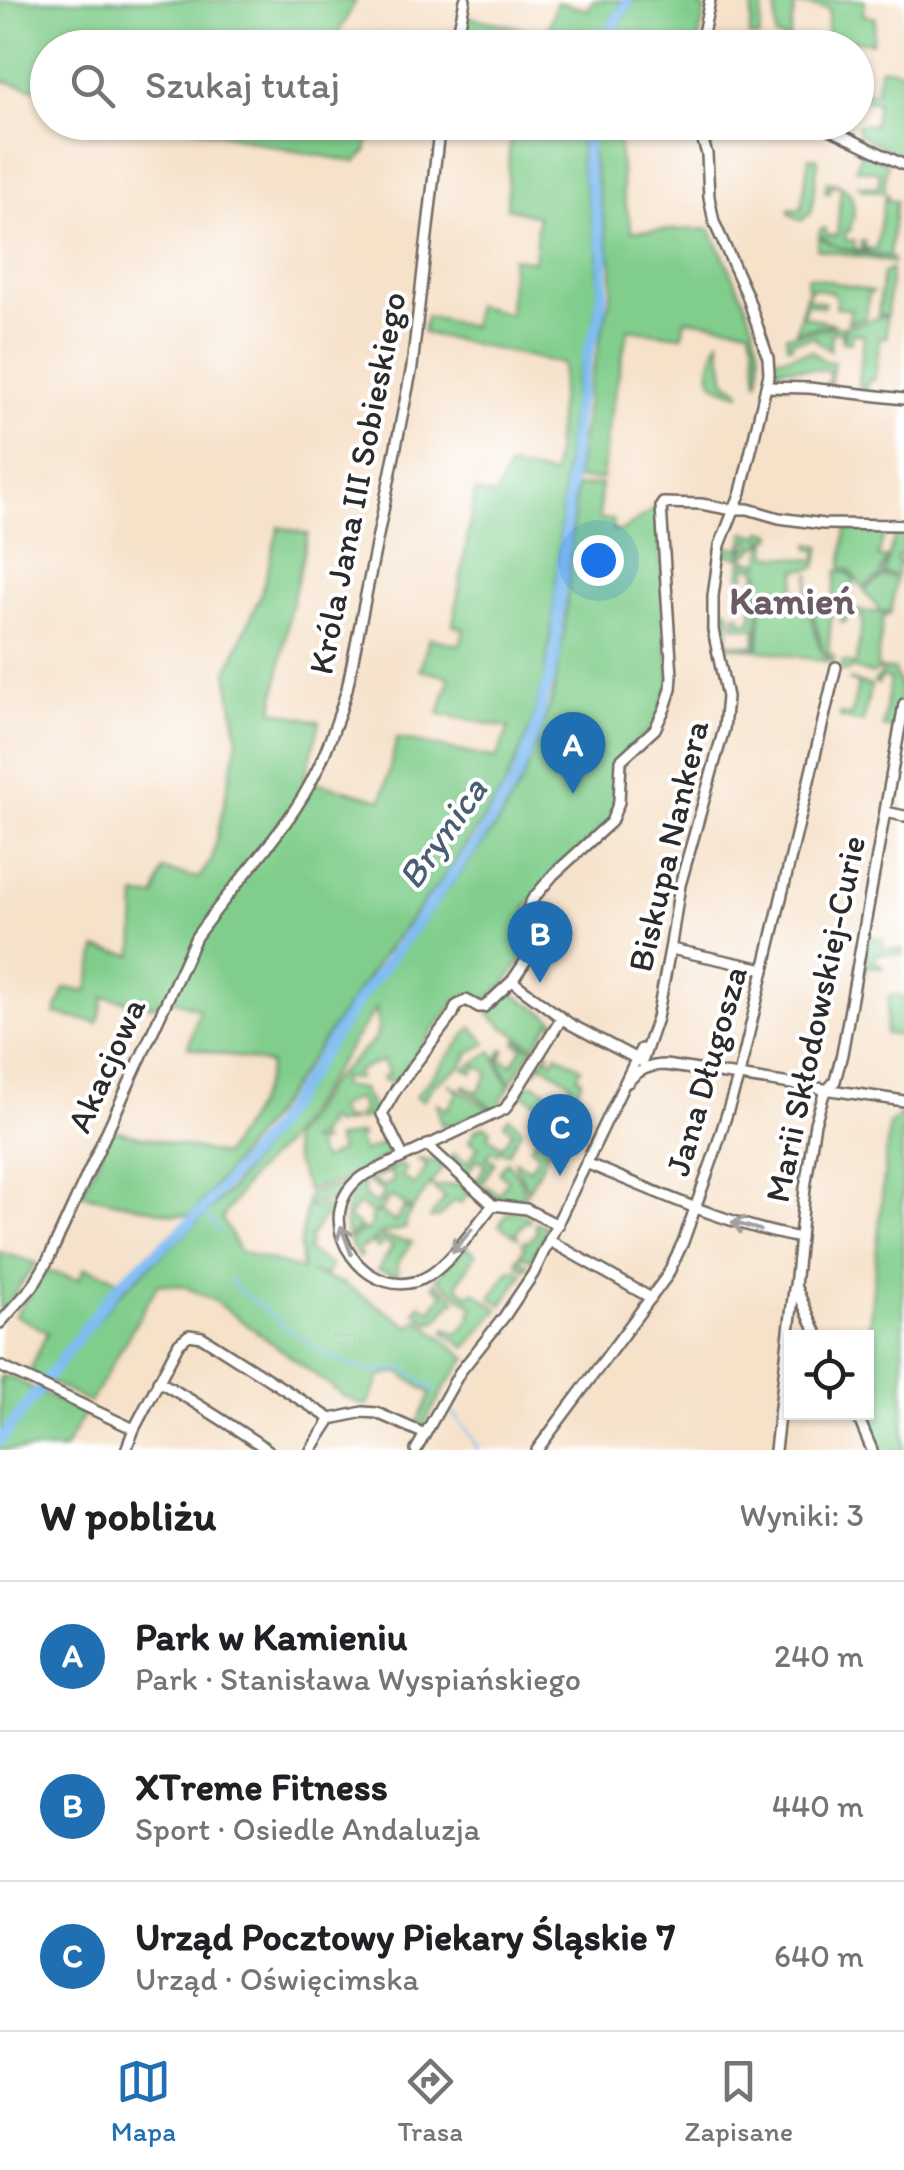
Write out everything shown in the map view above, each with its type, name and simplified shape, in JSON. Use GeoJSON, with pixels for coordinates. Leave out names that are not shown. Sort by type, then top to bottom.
{"type":"FeatureCollection","features":[{"type":"Feature","properties":{"kind":"street"},"geometry":{"type":"LineString","coordinates":[[459,30],[466,0]]}},
{"type":"Feature","properties":{"kind":"street"},"geometry":{"type":"LineString","coordinates":[[703,30],[710,0]]}},
{"type":"Feature","properties":{"kind":"street","name":"Króla Jana III Sobieskiego"},"geometry":{"type":"LineString","coordinates":[[275,838],[316,773],[347,689],[412,367],[438,140]]}},
{"type":"Feature","properties":{"kind":"street","name":"Biskupa Nankera"},"geometry":{"type":"LineString","coordinates":[[641,1063],[652,1046],[680,885],[726,716],[726,690],[712,630],[720,545],[741,492],[769,367],[747,295],[712,214],[704,140]]}},
{"type":"Feature","properties":{"kind":"street"},"geometry":{"type":"LineString","coordinates":[[852,140],[904,165]]}},
{"type":"Feature","properties":{"kind":"street"},"geometry":{"type":"LineString","coordinates":[[766,386],[904,399]]}},
{"type":"Feature","properties":{"kind":"street"},"geometry":{"type":"LineString","coordinates":[[403,1156],[382,1114],[397,1088],[456,1006],[466,1000],[484,1007],[512,981],[529,956],[524,922],[527,910],[550,878],[611,822],[620,802],[623,757],[655,729],[668,698],[672,676],[661,506],[702,504],[748,509],[822,524],[904,524]]}},
{"type":"Feature","properties":{"kind":"street","name":"Jana Długosza"},"geometry":{"type":"LineString","coordinates":[[538,1450],[673,1265],[695,1209],[739,1075],[836,667]]}},
{"type":"Feature","properties":{"kind":"street","name":"Marii Skłodowskiej-Curie"},"geometry":{"type":"LineString","coordinates":[[774,1450],[815,1122],[824,1094],[835,1081],[842,1054],[904,704]]}},
{"type":"Feature","properties":{"kind":"street"},"geometry":{"type":"LineString","coordinates":[[886,812],[904,816]]}},
{"type":"Feature","properties":{"kind":"street","name":"Akacjowa"},"geometry":{"type":"LineString","coordinates":[[0,1323],[33,1286],[49,1258],[196,937],[224,897],[275,838]]}},
{"type":"Feature","properties":{"kind":"street"},"geometry":{"type":"LineString","coordinates":[[671,949],[764,968]]}},
{"type":"Feature","properties":{"kind":"street"},"geometry":{"type":"LineString","coordinates":[[512,981],[562,1018],[641,1063],[904,1101]]}},
{"type":"Feature","properties":{"kind":"street"},"geometry":{"type":"LineString","coordinates":[[493,1206],[430,1275],[409,1282],[379,1279],[364,1270],[345,1245],[340,1225],[341,1202],[354,1182],[504,1108],[562,1018]]}},
{"type":"Feature","properties":{"kind":"street","name":"Biskupa Nankera"},"geometry":{"type":"LineString","coordinates":[[641,1063],[654,1027]]}},
{"type":"Feature","properties":{"kind":"street"},"geometry":{"type":"LineString","coordinates":[[652,1046],[656,1056],[668,1066]]}},
{"type":"Feature","properties":{"kind":"street"},"geometry":{"type":"LineString","coordinates":[[416,1450],[448,1390],[517,1300],[558,1225],[623,1088],[641,1063]]}},
{"type":"Feature","properties":{"kind":"street"},"geometry":{"type":"LineString","coordinates":[[427,1145],[493,1206],[526,1209],[558,1225]]}},
{"type":"Feature","properties":{"kind":"street"},"geometry":{"type":"LineString","coordinates":[[586,1163],[749,1228],[800,1238]]}},
{"type":"Feature","properties":{"kind":"street"},"geometry":{"type":"LineString","coordinates":[[550,1241],[651,1298]]}},
{"type":"Feature","properties":{"kind":"street"},"geometry":{"type":"LineString","coordinates":[[794,1286],[816,1330]]}},
{"type":"Feature","properties":{"kind":"street"},"geometry":{"type":"LineString","coordinates":[[126,1450],[179,1343],[185,1336],[196,1334],[331,1419],[377,1413],[424,1434]]}},
{"type":"Feature","properties":{"kind":"street"},"geometry":{"type":"LineString","coordinates":[[0,1366],[134,1429]]}},
{"type":"Feature","properties":{"kind":"street"},"geometry":{"type":"LineString","coordinates":[[158,1381],[194,1400],[268,1450]]}},
{"type":"Feature","properties":{"kind":"street"},"geometry":{"type":"LineString","coordinates":[[311,1450],[331,1419]]}},
{"type":"Feature","properties":{"kind":"street"},"geometry":{"type":"LineString","coordinates":[[859,1420],[872,1450]]}},
{"type":"Feature","properties":{"kind":"green space"},"geometry":{"type":"Polygon","coordinates":[[[0,0],[356,0],[340,30],[30,30],[30,88],[0,80],[0,0]]]}},
{"type":"Feature","properties":{"kind":"green space"},"geometry":{"type":"Polygon","coordinates":[[[593,0],[623,0],[607,30],[548,30],[557,2],[588,10],[593,0]]]}},
{"type":"Feature","properties":{"kind":"green space"},"geometry":{"type":"Polygon","coordinates":[[[634,0],[701,0],[700,8],[705,9],[701,30],[617,28],[634,0]]]}},
{"type":"Feature","properties":{"kind":"green space"},"geometry":{"type":"Polygon","coordinates":[[[748,0],[764,0],[760,30],[750,30],[754,1],[748,0]]]}},
{"type":"Feature","properties":{"kind":"green space"},"geometry":{"type":"Polygon","coordinates":[[[770,0],[865,0],[863,15],[876,18],[874,30],[827,30],[829,9],[795,4],[791,30],[776,30],[776,1],[770,0]]]}},
{"type":"Feature","properties":{"kind":"green space"},"geometry":{"type":"Polygon","coordinates":[[[469,17],[532,30],[466,30],[469,17]]]}},
{"type":"Feature","properties":{"kind":"green space"},"geometry":{"type":"Polygon","coordinates":[[[880,67],[904,71],[904,158],[870,140],[874,140],[880,67]]]}},
{"type":"Feature","properties":{"kind":"green space"},"geometry":{"type":"Polygon","coordinates":[[[247,140],[368,140],[366,152],[356,162],[247,140]]]}},
{"type":"Feature","properties":{"kind":"green space"},"geometry":{"type":"Polygon","coordinates":[[[511,140],[581,140],[580,162],[598,250],[598,295],[575,383],[567,441],[553,617],[544,679],[531,726],[505,787],[449,870],[384,953],[270,1117],[191,1215],[81,1194],[112,1130],[223,1155],[252,1112],[267,1077],[270,1064],[188,1047],[199,1009],[171,999],[152,1006],[104,997],[98,1023],[55,1014],[65,988],[87,992],[97,949],[134,955],[136,896],[155,897],[163,870],[199,878],[212,859],[238,739],[227,672],[261,594],[279,527],[308,534],[273,710],[320,722],[305,779],[382,800],[397,738],[496,759],[509,728],[439,714],[450,677],[420,670],[429,638],[460,645],[464,629],[453,625],[475,492],[495,496],[509,467],[553,475],[563,364],[423,333],[426,316],[472,327],[475,305],[509,314],[512,258],[534,261],[538,216],[507,208],[511,140]]]}},
{"type":"Feature","properties":{"kind":"green space"},"geometry":{"type":"Polygon","coordinates":[[[591,140],[618,140],[623,193],[632,231],[710,229],[754,326],[760,366],[758,383],[749,328],[685,319],[682,336],[628,329],[609,421],[602,479],[576,480],[588,390],[612,290],[612,265],[591,140]]]}},
{"type":"Feature","properties":{"kind":"green space"},"geometry":{"type":"Polygon","coordinates":[[[864,151],[887,163],[884,192],[859,186],[878,187],[880,172],[856,169],[864,151]]]}},
{"type":"Feature","properties":{"kind":"green space"},"geometry":{"type":"Polygon","coordinates":[[[809,157],[818,161],[811,213],[801,221],[789,209],[801,210],[809,157]]]}},
{"type":"Feature","properties":{"kind":"green space"},"geometry":{"type":"Polygon","coordinates":[[[827,181],[841,185],[850,194],[853,221],[845,240],[855,241],[854,249],[861,248],[868,254],[837,247],[819,235],[822,228],[826,235],[837,236],[841,186],[831,185],[829,193],[825,192],[827,181]]]}},
{"type":"Feature","properties":{"kind":"green space"},"geometry":{"type":"Polygon","coordinates":[[[885,195],[888,201],[896,201],[889,257],[871,254],[861,246],[861,241],[865,248],[876,249],[885,195]]]}},
{"type":"Feature","properties":{"kind":"green space"},"geometry":{"type":"Polygon","coordinates":[[[819,237],[846,249],[893,259],[893,263],[817,249],[819,237]]]}},
{"type":"Feature","properties":{"kind":"green space"},"geometry":{"type":"Polygon","coordinates":[[[891,269],[887,315],[878,315],[883,273],[891,269]]]}},
{"type":"Feature","properties":{"kind":"green space"},"geometry":{"type":"Polygon","coordinates":[[[808,276],[874,292],[869,293],[866,317],[848,322],[851,310],[836,307],[833,293],[811,287],[807,298],[825,303],[823,307],[807,303],[803,316],[835,324],[796,331],[808,276]]]}},
{"type":"Feature","properties":{"kind":"green space"},"geometry":{"type":"Polygon","coordinates":[[[886,317],[887,337],[880,337],[875,380],[868,379],[867,392],[863,385],[858,385],[864,335],[852,333],[851,342],[844,341],[846,326],[886,317]]]}},
{"type":"Feature","properties":{"kind":"green space"},"geometry":{"type":"Polygon","coordinates":[[[844,328],[842,341],[842,333],[832,332],[830,350],[816,337],[792,341],[792,346],[787,346],[786,335],[844,328]]]}},
{"type":"Feature","properties":{"kind":"green space"},"geometry":{"type":"Polygon","coordinates":[[[719,339],[726,380],[740,394],[712,381],[710,368],[719,339]]]}},
{"type":"Feature","properties":{"kind":"green space"},"geometry":{"type":"Polygon","coordinates":[[[812,351],[824,361],[834,362],[830,385],[825,386],[830,371],[781,367],[779,379],[787,380],[787,384],[774,383],[775,358],[812,351]]]}},
{"type":"Feature","properties":{"kind":"green space"},"geometry":{"type":"Polygon","coordinates":[[[601,484],[599,519],[613,520],[613,531],[622,531],[658,506],[670,682],[657,722],[624,753],[612,817],[527,906],[527,952],[506,983],[481,1004],[467,997],[454,1003],[394,1083],[383,1080],[389,1074],[383,1060],[356,1072],[358,1079],[341,1078],[341,1086],[362,1089],[376,1115],[357,1120],[356,1116],[363,1112],[357,1098],[337,1108],[343,1121],[352,1121],[332,1125],[330,1120],[324,1121],[326,1127],[309,1141],[320,1139],[322,1142],[315,1146],[322,1160],[340,1151],[335,1139],[360,1134],[357,1139],[363,1152],[384,1143],[377,1129],[384,1127],[397,1155],[373,1162],[374,1167],[358,1175],[307,1190],[290,1140],[329,1083],[376,1038],[376,1008],[283,1145],[252,1175],[222,1218],[239,1251],[302,1270],[300,1246],[306,1208],[336,1207],[335,1218],[323,1217],[307,1251],[331,1266],[326,1275],[309,1272],[344,1284],[411,1327],[418,1319],[467,1358],[423,1426],[417,1423],[431,1394],[399,1372],[382,1375],[367,1405],[362,1405],[344,1396],[215,1301],[184,1286],[158,1284],[90,1403],[48,1381],[117,1296],[228,1192],[275,1131],[369,991],[495,828],[521,784],[552,700],[564,634],[576,487],[601,484]]]}},
{"type":"Feature","properties":{"kind":"green space"},"geometry":{"type":"Polygon","coordinates":[[[846,529],[890,532],[884,535],[878,557],[886,558],[880,576],[863,588],[849,570],[841,569],[846,529]]]}},
{"type":"Feature","properties":{"kind":"green space"},"geometry":{"type":"Polygon","coordinates":[[[896,530],[904,532],[904,555],[897,557],[897,562],[903,564],[898,565],[897,575],[884,574],[896,530]]]}},
{"type":"Feature","properties":{"kind":"green space"},"geometry":{"type":"Polygon","coordinates":[[[762,531],[774,534],[773,538],[766,539],[743,558],[751,539],[740,557],[724,555],[726,546],[741,549],[745,532],[760,536],[762,531]]]}},
{"type":"Feature","properties":{"kind":"green space"},"geometry":{"type":"Polygon","coordinates":[[[768,540],[767,555],[816,560],[818,550],[810,549],[810,544],[821,546],[816,567],[797,569],[793,595],[806,597],[810,573],[806,600],[810,607],[761,602],[760,570],[758,629],[734,626],[735,614],[741,615],[741,621],[751,621],[757,568],[747,566],[745,577],[740,576],[742,560],[759,562],[760,566],[763,545],[768,540]]]}},
{"type":"Feature","properties":{"kind":"green space"},"geometry":{"type":"Polygon","coordinates":[[[837,571],[848,573],[854,580],[849,606],[843,605],[839,610],[823,604],[825,608],[813,607],[815,596],[821,603],[832,603],[837,571]]]}},
{"type":"Feature","properties":{"kind":"green space"},"geometry":{"type":"Polygon","coordinates":[[[884,576],[896,578],[891,612],[880,611],[864,591],[884,576]]]}},
{"type":"Feature","properties":{"kind":"green space"},"geometry":{"type":"Polygon","coordinates":[[[762,604],[809,609],[820,648],[829,662],[759,650],[762,604]]]}},
{"type":"Feature","properties":{"kind":"green space"},"geometry":{"type":"Polygon","coordinates":[[[721,608],[730,614],[727,643],[754,646],[758,631],[757,650],[721,645],[717,613],[721,608]]]}},
{"type":"Feature","properties":{"kind":"green space"},"geometry":{"type":"Polygon","coordinates":[[[812,609],[832,611],[828,652],[834,656],[834,663],[823,651],[812,609]]]}},
{"type":"Feature","properties":{"kind":"green space"},"geometry":{"type":"Polygon","coordinates":[[[845,609],[891,614],[883,617],[877,667],[882,669],[872,674],[851,668],[841,671],[842,662],[856,664],[863,616],[848,613],[846,622],[841,622],[845,609]]]}},
{"type":"Feature","properties":{"kind":"green space"},"geometry":{"type":"Polygon","coordinates":[[[885,669],[894,670],[901,690],[896,729],[883,727],[890,679],[881,677],[879,684],[874,683],[885,669]]]}},
{"type":"Feature","properties":{"kind":"green space"},"geometry":{"type":"Polygon","coordinates":[[[848,680],[871,686],[863,723],[840,718],[840,714],[851,716],[858,684],[848,680]]]}},
{"type":"Feature","properties":{"kind":"green space"},"geometry":{"type":"Polygon","coordinates":[[[867,937],[883,939],[883,948],[904,950],[904,955],[876,953],[875,963],[882,964],[882,969],[867,965],[863,974],[867,937]]]}},
{"type":"Feature","properties":{"kind":"green space"},"geometry":{"type":"Polygon","coordinates":[[[506,989],[557,1021],[555,1025],[550,1022],[534,1047],[487,1012],[506,989]]]}},
{"type":"Feature","properties":{"kind":"green space"},"geometry":{"type":"Polygon","coordinates":[[[889,995],[904,996],[904,1036],[885,1034],[889,995]]]}},
{"type":"Feature","properties":{"kind":"green space"},"geometry":{"type":"Polygon","coordinates":[[[472,1027],[487,1043],[466,1055],[468,1059],[463,1065],[434,1084],[423,1101],[416,1096],[472,1027]]]}},
{"type":"Feature","properties":{"kind":"green space"},"geometry":{"type":"Polygon","coordinates":[[[517,1039],[532,1049],[510,1085],[498,1057],[505,1050],[501,1059],[512,1065],[523,1047],[515,1043],[517,1039]]]}},
{"type":"Feature","properties":{"kind":"green space"},"geometry":{"type":"Polygon","coordinates":[[[492,1051],[509,1087],[497,1110],[463,1087],[478,1092],[489,1073],[477,1066],[472,1073],[465,1069],[492,1051]]]}},
{"type":"Feature","properties":{"kind":"green space"},"geometry":{"type":"Polygon","coordinates":[[[548,1051],[547,1057],[552,1061],[557,1054],[581,1068],[577,1076],[582,1080],[572,1103],[565,1095],[572,1083],[542,1064],[533,1074],[548,1051]]]}},
{"type":"Feature","properties":{"kind":"green space"},"geometry":{"type":"Polygon","coordinates":[[[448,1083],[494,1111],[450,1126],[448,1133],[448,1125],[441,1125],[437,1103],[448,1109],[458,1091],[448,1083]]]}},
{"type":"Feature","properties":{"kind":"green space"},"geometry":{"type":"Polygon","coordinates":[[[536,1084],[556,1097],[559,1094],[569,1104],[559,1101],[554,1110],[565,1119],[558,1131],[546,1123],[552,1113],[522,1094],[514,1104],[526,1085],[536,1084]]]}},
{"type":"Feature","properties":{"kind":"green space"},"geometry":{"type":"Polygon","coordinates":[[[902,1114],[904,1450],[879,1450],[868,1420],[874,1420],[874,1330],[869,1330],[889,1125],[902,1114]]]}},
{"type":"Feature","properties":{"kind":"green space"},"geometry":{"type":"Polygon","coordinates":[[[509,1117],[522,1129],[508,1153],[491,1151],[487,1157],[495,1162],[480,1186],[475,1183],[486,1164],[477,1159],[466,1175],[450,1159],[453,1154],[468,1163],[478,1147],[469,1141],[476,1129],[484,1126],[491,1130],[488,1136],[502,1147],[513,1131],[504,1123],[509,1117]]]}},
{"type":"Feature","properties":{"kind":"green space"},"geometry":{"type":"Polygon","coordinates":[[[536,1138],[548,1152],[528,1191],[515,1161],[530,1169],[539,1154],[530,1147],[536,1138]]]}},
{"type":"Feature","properties":{"kind":"green space"},"geometry":{"type":"Polygon","coordinates":[[[418,1159],[438,1162],[443,1167],[412,1210],[391,1196],[387,1202],[380,1198],[384,1192],[368,1182],[370,1178],[382,1187],[394,1181],[390,1171],[376,1175],[400,1164],[406,1169],[401,1176],[414,1185],[427,1167],[418,1159]]]}},
{"type":"Feature","properties":{"kind":"green space"},"geometry":{"type":"Polygon","coordinates":[[[507,1161],[521,1181],[525,1195],[518,1201],[496,1200],[483,1189],[485,1186],[499,1194],[508,1180],[499,1173],[507,1161]]]}},
{"type":"Feature","properties":{"kind":"green space"},"geometry":{"type":"Polygon","coordinates":[[[349,1183],[333,1200],[306,1205],[308,1194],[349,1183]]]}},
{"type":"Feature","properties":{"kind":"green space"},"geometry":{"type":"Polygon","coordinates":[[[362,1183],[364,1196],[376,1205],[379,1201],[385,1205],[371,1213],[358,1204],[349,1218],[360,1227],[348,1239],[346,1209],[362,1183]]]}},
{"type":"Feature","properties":{"kind":"green space"},"geometry":{"type":"Polygon","coordinates":[[[462,1184],[470,1191],[460,1204],[454,1200],[439,1218],[430,1218],[445,1198],[432,1187],[462,1184]]]}},
{"type":"Feature","properties":{"kind":"green space"},"geometry":{"type":"Polygon","coordinates":[[[404,1208],[411,1212],[405,1220],[406,1228],[378,1235],[363,1246],[359,1258],[349,1242],[362,1229],[366,1232],[373,1215],[382,1213],[395,1222],[404,1208]]]}},
{"type":"Feature","properties":{"kind":"green space"},"geometry":{"type":"Polygon","coordinates":[[[509,1212],[530,1218],[516,1233],[518,1238],[499,1225],[509,1212]]]}},
{"type":"Feature","properties":{"kind":"green space"},"geometry":{"type":"Polygon","coordinates":[[[536,1222],[547,1227],[531,1260],[522,1255],[519,1259],[528,1265],[525,1269],[517,1260],[525,1247],[522,1244],[525,1240],[529,1242],[537,1231],[536,1222]]]}},
{"type":"Feature","properties":{"kind":"green space"},"geometry":{"type":"Polygon","coordinates":[[[382,1237],[412,1242],[397,1264],[398,1275],[378,1270],[393,1246],[383,1242],[378,1248],[372,1244],[382,1237]]]}},
{"type":"Feature","properties":{"kind":"green space"},"geometry":{"type":"Polygon","coordinates":[[[465,1246],[476,1254],[458,1283],[459,1288],[470,1296],[474,1291],[498,1309],[466,1348],[444,1332],[447,1328],[458,1334],[474,1307],[436,1278],[465,1246]]]}},
{"type":"Feature","properties":{"kind":"green space"},"geometry":{"type":"Polygon","coordinates":[[[0,1252],[36,1263],[0,1311],[0,1252]]]}},
{"type":"Feature","properties":{"kind":"green space"},"geometry":{"type":"Polygon","coordinates":[[[85,1268],[120,1282],[43,1378],[29,1374],[47,1332],[15,1315],[45,1271],[79,1279],[85,1268]]]}},
{"type":"Feature","properties":{"kind":"green space"},"geometry":{"type":"Polygon","coordinates":[[[515,1269],[522,1275],[502,1305],[491,1297],[509,1270],[515,1269]]]}},
{"type":"Feature","properties":{"kind":"green space"},"geometry":{"type":"Polygon","coordinates":[[[434,1282],[456,1302],[430,1323],[415,1312],[420,1304],[431,1311],[443,1294],[433,1286],[434,1282]]]}},
{"type":"Feature","properties":{"kind":"green space"},"geometry":{"type":"Polygon","coordinates":[[[0,1376],[35,1390],[0,1437],[0,1376]]]}},
{"type":"Feature","properties":{"kind":"green space"},"geometry":{"type":"Polygon","coordinates":[[[40,1392],[85,1413],[64,1450],[0,1450],[0,1446],[40,1392]]]}},
{"type":"Feature","properties":{"kind":"waterway","name":"Brynica"},"geometry":{"type":"LineString","coordinates":[[611,30],[629,0]]}},
{"type":"Feature","properties":{"kind":"waterway","name":"Brynica"},"geometry":{"type":"LineString","coordinates":[[0,1441],[122,1282],[202,1210],[271,1130],[355,1005],[480,838],[516,780],[534,735],[555,656],[576,407],[599,319],[603,287],[604,255],[586,162],[587,140]]}},
{"type":"Feature","properties":{"kind":"waterway"},"geometry":{"type":"LineString","coordinates":[[202,1210],[221,1233]]}},
{"type":"Feature","properties":{"kind":"waterway"},"geometry":{"type":"LineString","coordinates":[[231,1279],[234,1286],[283,1325],[336,1359],[375,1372],[406,1369],[435,1392]]}},
{"type":"Feature","properties":{"kind":"waterway"},"geometry":{"type":"LineString","coordinates":[[448,1406],[478,1450]]}},
{"type":"Feature","properties":{"kind":"place","name":"Park w Kamieniu"},"geometry":{"type":"Point","coordinates":[573,794]}},
{"type":"Feature","properties":{"kind":"place","name":"XTreme Fitness"},"geometry":{"type":"Point","coordinates":[540,983]}},
{"type":"Feature","properties":{"kind":"place","name":"Urząd Pocztowy Piekary Śląskie 7"},"geometry":{"type":"Point","coordinates":[560,1176]}},
{"type":"Feature","properties":{"kind":"district","name":"Kamień"},"geometry":{"type":"Point","coordinates":[792,601]}}]}
